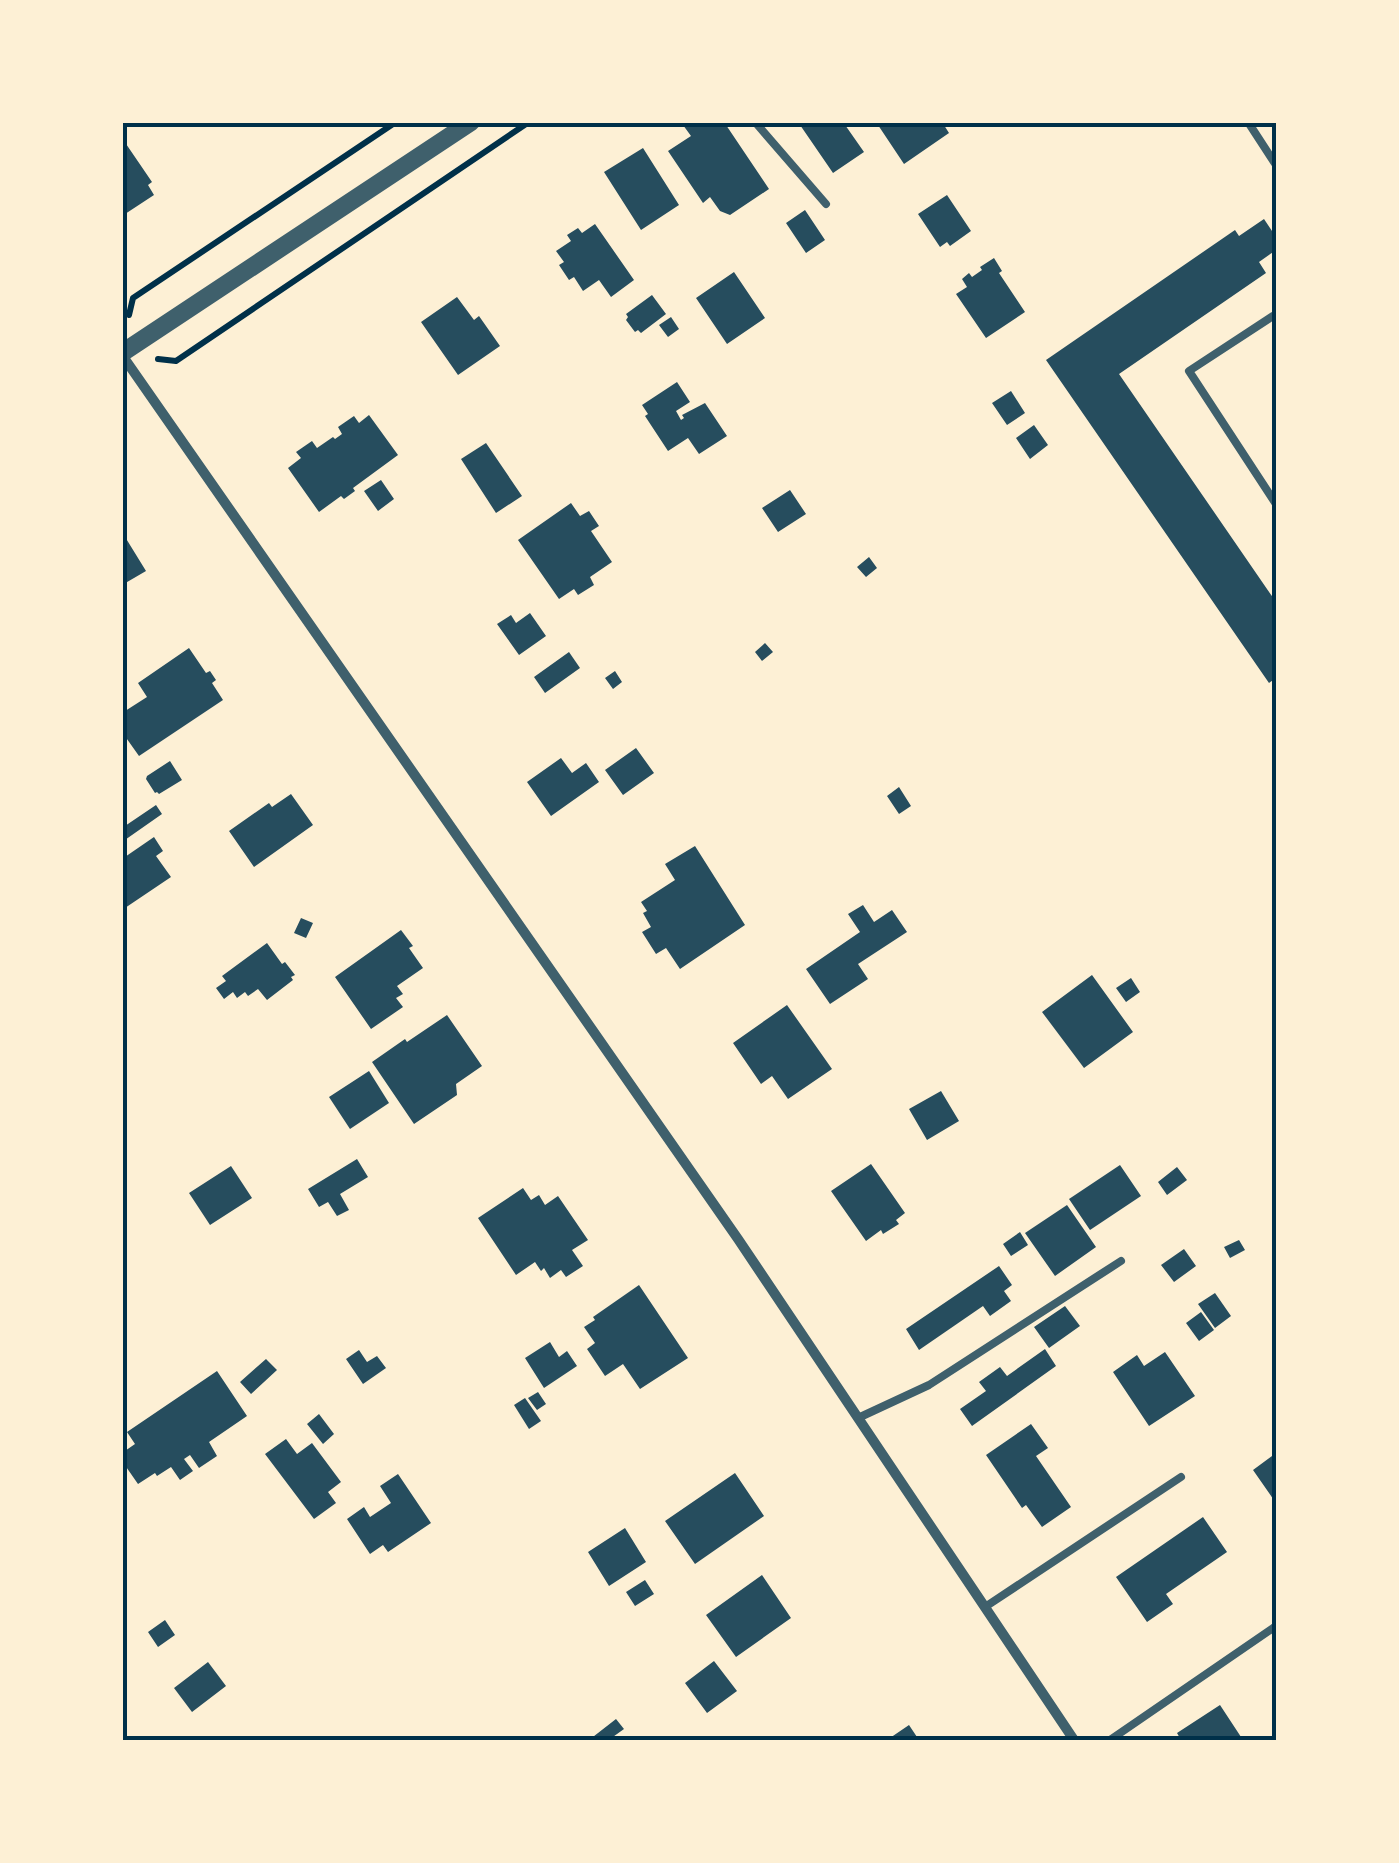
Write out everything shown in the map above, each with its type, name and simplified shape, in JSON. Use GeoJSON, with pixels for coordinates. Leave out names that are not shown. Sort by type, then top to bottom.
{"type":"FeatureCollection","features":[{"type":"Feature","properties":{"kind":"street"},"geometry":{"type":"LineString","coordinates":[[471,122],[122,354],[738,1239],[1074,1740]]}},
{"type":"Feature","properties":{"kind":"lane"},"geometry":{"type":"LineString","coordinates":[[755,122],[826,204]]}},
{"type":"Feature","properties":{"kind":"lane"},"geometry":{"type":"LineString","coordinates":[[1248,122],[1276,166]]}},
{"type":"Feature","properties":{"kind":"lane"},"geometry":{"type":"LineString","coordinates":[[1276,314],[1189,371],[1276,504]]}},
{"type":"Feature","properties":{"kind":"lane"},"geometry":{"type":"LineString","coordinates":[[858,1418],[929,1386],[1121,1261]]}},
{"type":"Feature","properties":{"kind":"lane"},"geometry":{"type":"LineString","coordinates":[[985,1607],[1181,1477]]}},
{"type":"Feature","properties":{"kind":"lane"},"geometry":{"type":"LineString","coordinates":[[1110,1740],[1276,1626]]}},
{"type":"Feature","properties":{"kind":"path"},"geometry":{"type":"LineString","coordinates":[[133,298],[396,122]]}},
{"type":"Feature","properties":{"kind":"path"},"geometry":{"type":"LineString","coordinates":[[176,362],[529,122]]}},
{"type":"Feature","properties":{"kind":"building"},"geometry":{"type":"Polygon","coordinates":[[[724,122],[769,189],[730,215],[720,211],[710,197],[703,203],[668,151],[691,136],[683,125],[724,122]]]}},
{"type":"Feature","properties":{"kind":"building"},"geometry":{"type":"Polygon","coordinates":[[[798,122],[843,122],[864,152],[833,173],[798,122]]]}},
{"type":"Feature","properties":{"kind":"building"},"geometry":{"type":"Polygon","coordinates":[[[876,122],[942,122],[949,133],[904,164],[876,122]]]}},
{"type":"Feature","properties":{"kind":"building"},"geometry":{"type":"Polygon","coordinates":[[[122,138],[152,182],[148,185],[154,195],[122,216],[122,138]]]}},
{"type":"Feature","properties":{"kind":"building"},"geometry":{"type":"Polygon","coordinates":[[[643,148],[679,205],[641,230],[604,172],[643,148]]]}},
{"type":"Feature","properties":{"kind":"building"},"geometry":{"type":"Polygon","coordinates":[[[947,195],[971,231],[950,246],[947,242],[940,247],[918,214],[947,195]]]}},
{"type":"Feature","properties":{"kind":"building"},"geometry":{"type":"Polygon","coordinates":[[[805,210],[825,240],[806,253],[786,223],[805,210]]]}},
{"type":"Feature","properties":{"kind":"building"},"geometry":{"type":"Polygon","coordinates":[[[1264,219],[1276,237],[1276,250],[1259,262],[1266,273],[1119,374],[1276,602],[1276,678],[1269,683],[1046,360],[1235,230],[1239,236],[1264,219]]]}},
{"type":"Feature","properties":{"kind":"building"},"geometry":{"type":"Polygon","coordinates":[[[595,224],[634,280],[611,297],[599,280],[583,291],[559,265],[564,262],[556,251],[571,241],[567,235],[578,228],[582,233],[595,224]]]}},
{"type":"Feature","properties":{"kind":"building"},"geometry":{"type":"Polygon","coordinates":[[[994,258],[1002,271],[999,273],[1025,312],[986,338],[956,294],[967,287],[962,279],[969,273],[972,277],[994,258]]]}},
{"type":"Feature","properties":{"kind":"building"},"geometry":{"type":"Polygon","coordinates":[[[734,272],[765,318],[727,344],[696,298],[734,272]]]}},
{"type":"Feature","properties":{"kind":"building"},"geometry":{"type":"Polygon","coordinates":[[[652,295],[666,314],[641,333],[635,332],[626,314],[652,295]]]}},
{"type":"Feature","properties":{"kind":"building"},"geometry":{"type":"Polygon","coordinates":[[[457,297],[474,320],[479,316],[500,346],[458,375],[421,322],[457,297]]]}},
{"type":"Feature","properties":{"kind":"building"},"geometry":{"type":"Polygon","coordinates":[[[671,317],[679,329],[668,337],[659,325],[671,317]]]}},
{"type":"Feature","properties":{"kind":"building"},"geometry":{"type":"Polygon","coordinates":[[[677,382],[690,402],[676,411],[681,420],[682,415],[705,403],[727,436],[699,454],[688,438],[668,451],[645,416],[648,414],[642,405],[677,382]]]}},
{"type":"Feature","properties":{"kind":"building"},"geometry":{"type":"Polygon","coordinates":[[[1011,391],[1025,413],[1007,425],[992,403],[1011,391]]]}},
{"type":"Feature","properties":{"kind":"building"},"geometry":{"type":"Polygon","coordinates":[[[369,415],[398,455],[344,499],[341,496],[319,512],[288,468],[301,458],[296,452],[312,441],[317,448],[335,439],[342,434],[338,427],[354,416],[359,423],[369,415]]]}},
{"type":"Feature","properties":{"kind":"building"},"geometry":{"type":"Polygon","coordinates":[[[1034,425],[1048,445],[1030,459],[1016,438],[1034,425]]]}},
{"type":"Feature","properties":{"kind":"building"},"geometry":{"type":"Polygon","coordinates":[[[486,443],[522,496],[496,513],[461,459],[486,443]]]}},
{"type":"Feature","properties":{"kind":"building"},"geometry":{"type":"Polygon","coordinates":[[[381,480],[394,499],[378,511],[364,491],[381,480]]]}},
{"type":"Feature","properties":{"kind":"building"},"geometry":{"type":"Polygon","coordinates":[[[790,490],[806,514],[778,532],[762,508],[790,490]]]}},
{"type":"Feature","properties":{"kind":"building"},"geometry":{"type":"Polygon","coordinates":[[[571,503],[580,516],[589,511],[599,526],[591,531],[612,562],[590,577],[594,585],[578,595],[574,589],[559,599],[518,540],[571,503]]]}},
{"type":"Feature","properties":{"kind":"building"},"geometry":{"type":"Polygon","coordinates":[[[122,532],[146,571],[122,585],[122,532]]]}},
{"type":"Feature","properties":{"kind":"building"},"geometry":{"type":"Polygon","coordinates":[[[869,557],[877,568],[866,577],[857,567],[869,557]]]}},
{"type":"Feature","properties":{"kind":"building"},"geometry":{"type":"Polygon","coordinates":[[[530,613],[546,636],[519,655],[497,624],[511,615],[516,623],[530,613]]]}},
{"type":"Feature","properties":{"kind":"building"},"geometry":{"type":"Polygon","coordinates":[[[765,643],[773,652],[762,661],[755,652],[765,643]]]}},
{"type":"Feature","properties":{"kind":"building"},"geometry":{"type":"Polygon","coordinates":[[[189,648],[206,673],[210,671],[216,680],[212,683],[223,700],[139,756],[122,732],[122,713],[147,697],[138,683],[189,648]]]}},
{"type":"Feature","properties":{"kind":"building"},"geometry":{"type":"Polygon","coordinates":[[[569,652],[580,668],[545,693],[534,677],[569,652]]]}},
{"type":"Feature","properties":{"kind":"building"},"geometry":{"type":"Polygon","coordinates":[[[615,671],[622,682],[613,689],[605,678],[615,671]]]}},
{"type":"Feature","properties":{"kind":"building"},"geometry":{"type":"Polygon","coordinates":[[[636,748],[654,773],[623,795],[605,770],[636,748]]]}},
{"type":"Feature","properties":{"kind":"building"},"geometry":{"type":"Polygon","coordinates":[[[561,758],[572,773],[586,763],[599,782],[551,816],[527,782],[561,758]]]}},
{"type":"Feature","properties":{"kind":"building"},"geometry":{"type":"Polygon","coordinates":[[[170,761],[182,780],[155,793],[147,776],[170,761]]]}},
{"type":"Feature","properties":{"kind":"building"},"geometry":{"type":"Polygon","coordinates":[[[899,787],[911,806],[899,814],[887,796],[899,787]]]}},
{"type":"Feature","properties":{"kind":"building"},"geometry":{"type":"Polygon","coordinates":[[[291,794],[313,825],[254,867],[229,831],[269,803],[272,807],[291,794]]]}},
{"type":"Feature","properties":{"kind":"building"},"geometry":{"type":"Polygon","coordinates":[[[156,805],[162,814],[122,842],[122,828],[156,805]]]}},
{"type":"Feature","properties":{"kind":"building"},"geometry":{"type":"Polygon","coordinates":[[[154,837],[163,851],[156,856],[171,877],[122,910],[122,859],[154,837]]]}},
{"type":"Feature","properties":{"kind":"building"},"geometry":{"type":"Polygon","coordinates":[[[695,846],[745,925],[680,969],[666,948],[656,954],[642,932],[651,927],[641,902],[675,880],[665,864],[695,846]]]}},
{"type":"Feature","properties":{"kind":"building"},"geometry":{"type":"Polygon","coordinates":[[[863,905],[874,922],[892,910],[907,932],[858,964],[868,979],[830,1004],[806,969],[860,932],[848,914],[863,905]]]}},
{"type":"Feature","properties":{"kind":"building"},"geometry":{"type":"Polygon","coordinates":[[[301,918],[313,923],[306,938],[294,933],[301,918]]]}},
{"type":"Feature","properties":{"kind":"building"},"geometry":{"type":"Polygon","coordinates":[[[401,930],[423,968],[397,986],[403,994],[396,998],[403,1007],[371,1029],[335,977],[401,930]]]}},
{"type":"Feature","properties":{"kind":"building"},"geometry":{"type":"Polygon","coordinates":[[[267,943],[295,975],[293,980],[267,1000],[258,989],[237,998],[233,992],[224,999],[216,988],[226,981],[222,976],[267,943]]]}},
{"type":"Feature","properties":{"kind":"building"},"geometry":{"type":"Polygon","coordinates":[[[1092,975],[1133,1032],[1084,1068],[1042,1012],[1092,975]]]}},
{"type":"Feature","properties":{"kind":"building"},"geometry":{"type":"Polygon","coordinates":[[[1131,978],[1140,992],[1126,1002],[1116,988],[1131,978]]]}},
{"type":"Feature","properties":{"kind":"building"},"geometry":{"type":"Polygon","coordinates":[[[787,1005],[832,1069],[788,1099],[772,1076],[761,1084],[733,1043],[787,1005]]]}},
{"type":"Feature","properties":{"kind":"building"},"geometry":{"type":"Polygon","coordinates":[[[447,1015],[482,1066],[456,1084],[457,1095],[414,1124],[372,1062],[447,1015]]]}},
{"type":"Feature","properties":{"kind":"building"},"geometry":{"type":"Polygon","coordinates":[[[369,1071],[389,1103],[350,1129],[329,1097],[369,1071]]]}},
{"type":"Feature","properties":{"kind":"building"},"geometry":{"type":"Polygon","coordinates":[[[941,1091],[959,1121],[927,1140],[909,1109],[941,1091]]]}},
{"type":"Feature","properties":{"kind":"building"},"geometry":{"type":"Polygon","coordinates":[[[357,1159],[368,1177],[340,1194],[349,1210],[337,1216],[328,1202],[319,1207],[308,1189],[357,1159]]]}},
{"type":"Feature","properties":{"kind":"building"},"geometry":{"type":"Polygon","coordinates":[[[871,1164],[905,1213],[896,1220],[899,1224],[866,1241],[831,1191],[871,1164]]]}},
{"type":"Feature","properties":{"kind":"building"},"geometry":{"type":"Polygon","coordinates":[[[1120,1165],[1141,1196],[1090,1230],[1069,1199],[1120,1165]]]}},
{"type":"Feature","properties":{"kind":"building"},"geometry":{"type":"Polygon","coordinates":[[[231,1166],[252,1198],[210,1225],[189,1193],[231,1166]]]}},
{"type":"Feature","properties":{"kind":"building"},"geometry":{"type":"Polygon","coordinates":[[[1177,1167],[1187,1180],[1167,1195],[1158,1182],[1177,1167]]]}},
{"type":"Feature","properties":{"kind":"building"},"geometry":{"type":"Polygon","coordinates":[[[523,1188],[531,1200],[539,1195],[545,1205],[558,1196],[588,1240],[572,1250],[583,1266],[566,1277],[561,1270],[550,1278],[535,1262],[516,1275],[478,1218],[523,1188]]]}},
{"type":"Feature","properties":{"kind":"building"},"geometry":{"type":"Polygon","coordinates":[[[1067,1205],[1096,1247],[1055,1276],[1025,1233],[1067,1205]]]}},
{"type":"Feature","properties":{"kind":"building"},"geometry":{"type":"Polygon","coordinates":[[[1020,1232],[1028,1245],[1011,1256],[1003,1244],[1020,1232]]]}},
{"type":"Feature","properties":{"kind":"building"},"geometry":{"type":"Polygon","coordinates":[[[1239,1240],[1245,1250],[1230,1258],[1224,1247],[1239,1240]]]}},
{"type":"Feature","properties":{"kind":"building"},"geometry":{"type":"Polygon","coordinates":[[[1184,1249],[1196,1266],[1174,1282],[1161,1265],[1184,1249]]]}},
{"type":"Feature","properties":{"kind":"building"},"geometry":{"type":"Polygon","coordinates":[[[999,1266],[1012,1285],[1004,1291],[1011,1301],[990,1316],[983,1306],[919,1350],[906,1329],[999,1266]]]}},
{"type":"Feature","properties":{"kind":"building"},"geometry":{"type":"Polygon","coordinates":[[[639,1285],[688,1358],[640,1389],[623,1364],[605,1376],[587,1349],[595,1343],[584,1327],[639,1285]]]}},
{"type":"Feature","properties":{"kind":"building"},"geometry":{"type":"Polygon","coordinates":[[[1215,1293],[1231,1316],[1215,1328],[1198,1304],[1215,1293]]]}},
{"type":"Feature","properties":{"kind":"building"},"geometry":{"type":"Polygon","coordinates":[[[1065,1306],[1080,1326],[1049,1348],[1034,1327],[1065,1306]]]}},
{"type":"Feature","properties":{"kind":"building"},"geometry":{"type":"Polygon","coordinates":[[[1201,1312],[1214,1330],[1199,1341],[1186,1323],[1201,1312]]]}},
{"type":"Feature","properties":{"kind":"building"},"geometry":{"type":"Polygon","coordinates":[[[550,1342],[559,1357],[567,1351],[577,1366],[544,1388],[525,1358],[550,1342]]]}},
{"type":"Feature","properties":{"kind":"building"},"geometry":{"type":"Polygon","coordinates":[[[1045,1349],[1056,1366],[972,1426],[960,1409],[986,1391],[979,1382],[1000,1367],[1007,1376],[1045,1349]]]}},
{"type":"Feature","properties":{"kind":"building"},"geometry":{"type":"Polygon","coordinates":[[[359,1350],[367,1362],[377,1356],[386,1368],[363,1384],[346,1359],[359,1350]]]}},
{"type":"Feature","properties":{"kind":"building"},"geometry":{"type":"Polygon","coordinates":[[[1165,1352],[1195,1396],[1149,1426],[1113,1372],[1137,1355],[1144,1366],[1165,1352]]]}},
{"type":"Feature","properties":{"kind":"building"},"geometry":{"type":"Polygon","coordinates":[[[266,1359],[277,1370],[251,1394],[240,1382],[266,1359]]]}},
{"type":"Feature","properties":{"kind":"building"},"geometry":{"type":"Polygon","coordinates":[[[217,1371],[247,1416],[209,1442],[217,1456],[199,1468],[190,1455],[184,1459],[193,1471],[180,1480],[171,1467],[138,1484],[122,1461],[122,1453],[135,1444],[127,1432],[217,1371]]]}},
{"type":"Feature","properties":{"kind":"building"},"geometry":{"type":"Polygon","coordinates":[[[538,1392],[546,1404],[537,1410],[528,1398],[538,1392]]]}},
{"type":"Feature","properties":{"kind":"building"},"geometry":{"type":"Polygon","coordinates":[[[525,1398],[541,1421],[529,1429],[514,1405],[525,1398]]]}},
{"type":"Feature","properties":{"kind":"building"},"geometry":{"type":"Polygon","coordinates":[[[319,1414],[334,1434],[323,1444],[307,1424],[319,1414]]]}},
{"type":"Feature","properties":{"kind":"building"},"geometry":{"type":"Polygon","coordinates":[[[1031,1424],[1048,1448],[1036,1456],[1071,1507],[1042,1527],[1026,1505],[1022,1508],[986,1455],[1031,1424]]]}},
{"type":"Feature","properties":{"kind":"building"},"geometry":{"type":"Polygon","coordinates":[[[286,1439],[297,1454],[312,1443],[341,1482],[328,1492],[336,1503],[314,1519],[265,1454],[286,1439]]]}},
{"type":"Feature","properties":{"kind":"building"},"geometry":{"type":"Polygon","coordinates":[[[1276,1453],[1276,1503],[1253,1470],[1276,1453]]]}},
{"type":"Feature","properties":{"kind":"building"},"geometry":{"type":"Polygon","coordinates":[[[735,1473],[764,1516],[695,1564],[665,1521],[735,1473]]]}},
{"type":"Feature","properties":{"kind":"building"},"geometry":{"type":"Polygon","coordinates":[[[398,1474],[431,1523],[388,1552],[383,1545],[370,1554],[347,1519],[364,1507],[370,1517],[391,1503],[380,1486],[398,1474]]]}},
{"type":"Feature","properties":{"kind":"building"},"geometry":{"type":"Polygon","coordinates":[[[1203,1517],[1227,1552],[1166,1594],[1173,1604],[1147,1622],[1116,1577],[1203,1517]]]}},
{"type":"Feature","properties":{"kind":"building"},"geometry":{"type":"Polygon","coordinates":[[[625,1528],[646,1562],[609,1586],[588,1552],[625,1528]]]}},
{"type":"Feature","properties":{"kind":"building"},"geometry":{"type":"Polygon","coordinates":[[[762,1575],[791,1618],[736,1657],[706,1615],[762,1575]]]}},
{"type":"Feature","properties":{"kind":"building"},"geometry":{"type":"Polygon","coordinates":[[[645,1580],[654,1594],[635,1606],[626,1592],[645,1580]]]}},
{"type":"Feature","properties":{"kind":"building"},"geometry":{"type":"Polygon","coordinates":[[[165,1620],[175,1635],[158,1647],[148,1632],[165,1620]]]}},
{"type":"Feature","properties":{"kind":"building"},"geometry":{"type":"Polygon","coordinates":[[[714,1661],[737,1691],[707,1713],[685,1683],[714,1661]]]}},
{"type":"Feature","properties":{"kind":"building"},"geometry":{"type":"Polygon","coordinates":[[[208,1662],[226,1686],[192,1712],[174,1688],[208,1662]]]}},
{"type":"Feature","properties":{"kind":"building"},"geometry":{"type":"Polygon","coordinates":[[[1220,1705],[1243,1740],[1181,1740],[1177,1733],[1220,1705]]]}},
{"type":"Feature","properties":{"kind":"building"},"geometry":{"type":"Polygon","coordinates":[[[616,1719],[624,1729],[611,1740],[589,1740],[616,1719]]]}},
{"type":"Feature","properties":{"kind":"building"},"geometry":{"type":"Polygon","coordinates":[[[909,1725],[919,1740],[887,1740],[909,1725]]]}}]}
